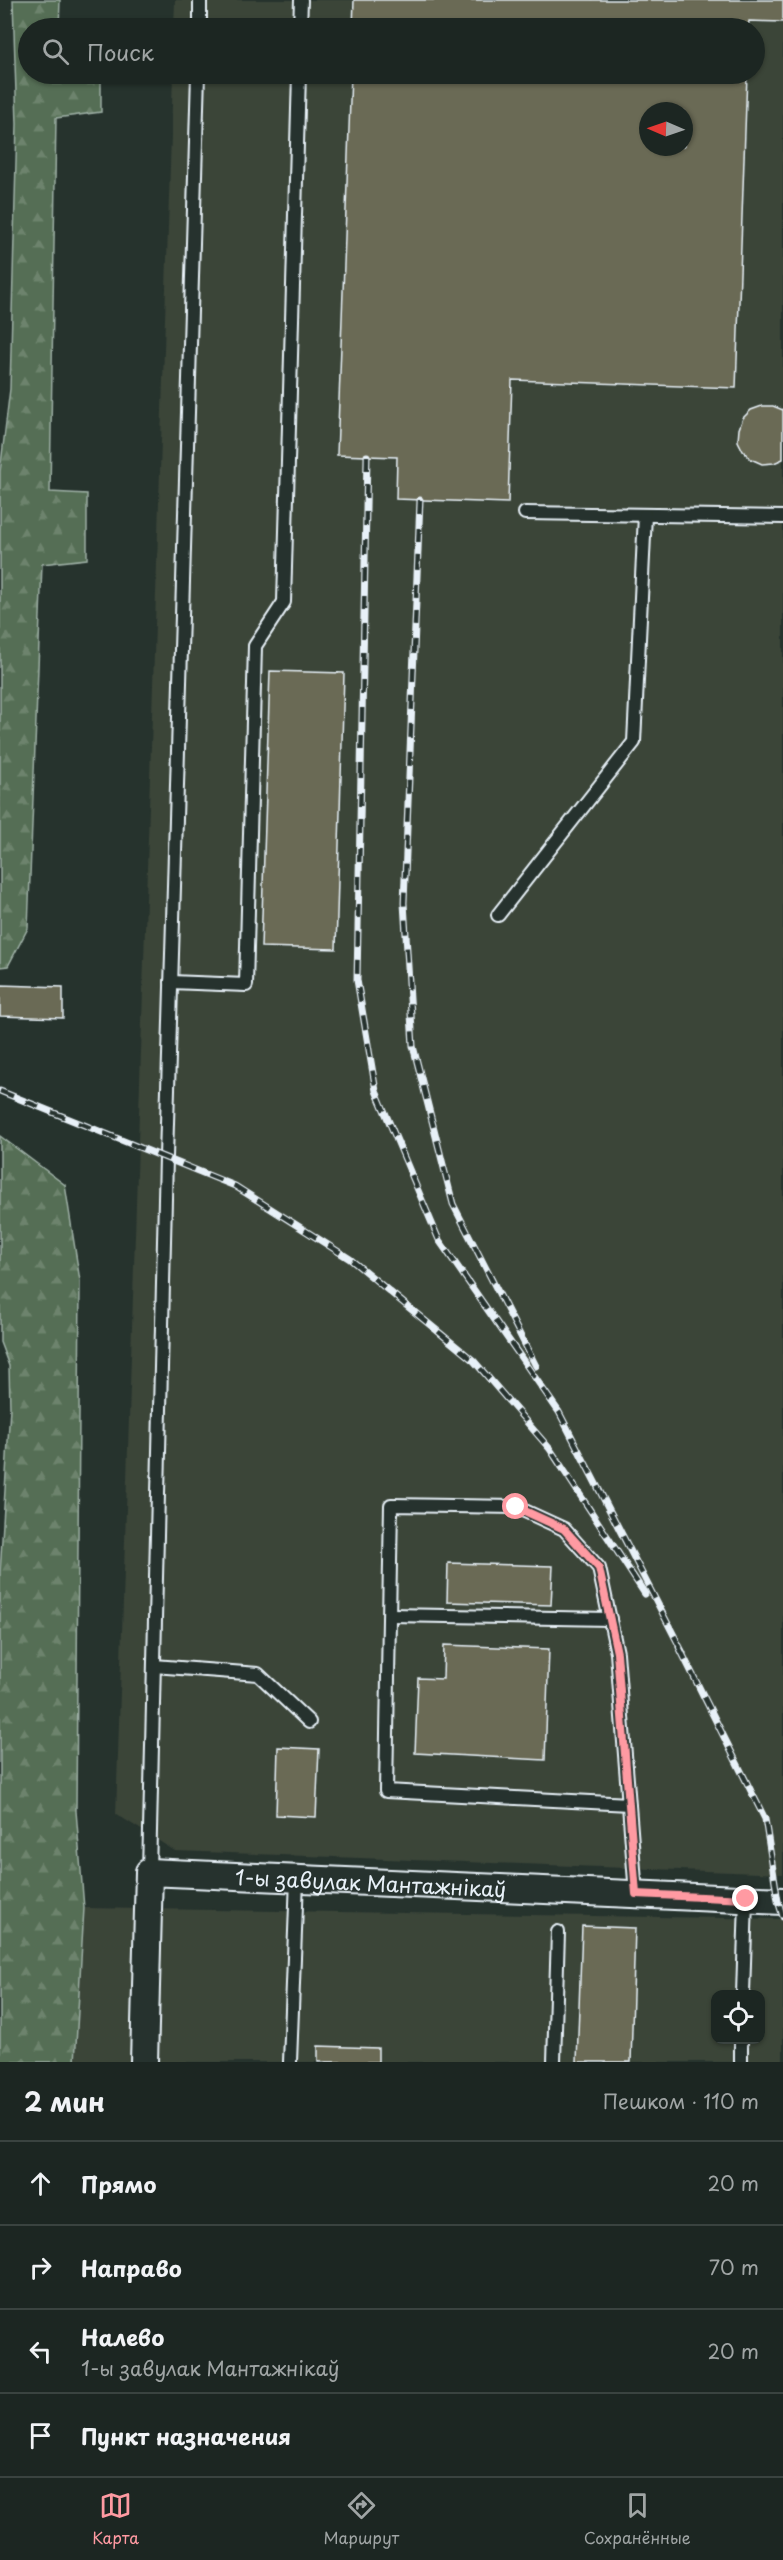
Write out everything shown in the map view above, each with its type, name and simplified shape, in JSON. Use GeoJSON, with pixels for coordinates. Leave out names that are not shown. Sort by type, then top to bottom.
{"type":"FeatureCollection","features":[{"type":"Feature","properties":{"kind":"street","name":"1-ы завулак Мантажнікаў"},"geometry":{"type":"LineString","coordinates":[[149,1872],[783,1901]]}},
{"type":"Feature","properties":{"kind":"street"},"geometry":{"type":"LineString","coordinates":[[144,2062],[149,1872]]}},
{"type":"Feature","properties":{"kind":"lane"},"geometry":{"type":"LineString","coordinates":[[200,0],[200,18]]}},
{"type":"Feature","properties":{"kind":"lane"},"geometry":{"type":"LineString","coordinates":[[300,18],[301,0]]}},
{"type":"Feature","properties":{"kind":"lane"},"geometry":{"type":"LineString","coordinates":[[149,1872],[171,982],[198,84]]}},
{"type":"Feature","properties":{"kind":"lane"},"geometry":{"type":"LineString","coordinates":[[171,982],[246,985],[255,645],[284,602],[299,84]]}},
{"type":"Feature","properties":{"kind":"lane"},"geometry":{"type":"LineString","coordinates":[[525,513],[783,517]]}},
{"type":"Feature","properties":{"kind":"lane"},"geometry":{"type":"LineString","coordinates":[[498,915],[634,742],[645,515]]}},
{"type":"Feature","properties":{"kind":"lane"},"geometry":{"type":"LineString","coordinates":[[629,1804],[387,1791],[392,1505],[516,1507],[564,1529],[599,1568],[617,1653],[629,1804],[636,1894]]}},
{"type":"Feature","properties":{"kind":"lane"},"geometry":{"type":"LineString","coordinates":[[390,1615],[610,1619]]}},
{"type":"Feature","properties":{"kind":"lane"},"geometry":{"type":"LineString","coordinates":[[154,1666],[258,1674],[309,1722]]}},
{"type":"Feature","properties":{"kind":"lane"},"geometry":{"type":"LineString","coordinates":[[290,2062],[297,1879]]}},
{"type":"Feature","properties":{"kind":"lane"},"geometry":{"type":"LineString","coordinates":[[743,1990],[746,1899]]}},
{"type":"Feature","properties":{"kind":"lane"},"geometry":{"type":"LineString","coordinates":[[554,2062],[558,1932]]}},
{"type":"Feature","properties":{"kind":"lane"},"geometry":{"type":"LineString","coordinates":[[741,2044],[741,2062]]}},
{"type":"Feature","properties":{"kind":"shaded area"},"geometry":{"type":"Polygon","coordinates":[[[175,0],[783,0],[783,1874],[175,1851],[116,1814],[173,84],[765,84],[765,18],[174,18],[175,0]]]}},
{"type":"Feature","properties":{"kind":"shaded area"},"geometry":{"type":"Polygon","coordinates":[[[84,1908],[783,1919],[783,2062],[75,2062],[84,1908]]]}},
{"type":"Feature","properties":{"kind":"green space"},"geometry":{"type":"Polygon","coordinates":[[[13,0],[60,0],[59,18],[18,18],[18,84],[101,84],[101,112],[56,118],[50,492],[87,494],[87,559],[42,564],[28,928],[8,966],[0,967],[0,472],[10,389],[17,124],[13,0]]]}},
{"type":"Feature","properties":{"kind":"green space"},"geometry":{"type":"Polygon","coordinates":[[[0,1136],[65,1185],[80,1281],[76,1811],[84,1908],[75,2062],[0,2062],[0,1573],[10,1408],[9,1366],[0,1342],[0,1136]]]}},
{"type":"Feature","properties":{"kind":"building"},"geometry":{"type":"Polygon","coordinates":[[[354,0],[783,0],[783,22],[765,21],[765,18],[353,18],[354,0]]]}},
{"type":"Feature","properties":{"kind":"building"},"geometry":{"type":"Polygon","coordinates":[[[351,84],[747,84],[736,388],[512,380],[508,503],[396,499],[397,457],[337,455],[351,84]]]}},
{"type":"Feature","properties":{"kind":"building"},"geometry":{"type":"Polygon","coordinates":[[[762,406],[773,406],[783,410],[783,459],[774,463],[762,464],[751,459],[743,451],[738,441],[743,418],[751,410],[762,406]]]}},
{"type":"Feature","properties":{"kind":"building"},"geometry":{"type":"Polygon","coordinates":[[[270,671],[344,673],[336,949],[261,947],[270,671]]]}},
{"type":"Feature","properties":{"kind":"building"},"geometry":{"type":"Polygon","coordinates":[[[0,985],[63,987],[63,1018],[0,1016],[0,985]]]}},
{"type":"Feature","properties":{"kind":"building"},"geometry":{"type":"Polygon","coordinates":[[[448,1563],[553,1566],[551,1605],[447,1602],[448,1563]]]}},
{"type":"Feature","properties":{"kind":"building"},"geometry":{"type":"Polygon","coordinates":[[[444,1645],[549,1649],[545,1760],[415,1753],[418,1678],[443,1679],[444,1645]]]}},
{"type":"Feature","properties":{"kind":"building"},"geometry":{"type":"Polygon","coordinates":[[[278,1747],[319,1749],[316,1817],[276,1815],[278,1747]]]}},
{"type":"Feature","properties":{"kind":"building"},"geometry":{"type":"Polygon","coordinates":[[[582,1926],[635,1928],[631,2062],[577,2062],[582,1926]]]}},
{"type":"Feature","properties":{"kind":"building"},"geometry":{"type":"Polygon","coordinates":[[[318,2046],[378,2048],[378,2062],[318,2062],[318,2046]]]}},
{"type":"Feature","properties":{"kind":"railway"},"geometry":{"type":"LineString","coordinates":[[367,456],[357,980],[376,1091],[439,1240],[559,1412],[683,1653]]}},
{"type":"Feature","properties":{"kind":"railway"},"geometry":{"type":"LineString","coordinates":[[420,500],[404,903],[413,1046],[453,1204],[536,1366]]}},
{"type":"Feature","properties":{"kind":"railway"},"geometry":{"type":"LineString","coordinates":[[0,1091],[235,1186],[350,1259],[474,1361],[550,1449],[645,1594]]}},
{"type":"Feature","properties":{"kind":"railway"},"geometry":{"type":"LineString","coordinates":[[679,1647],[765,1819],[778,1901],[783,1917]]}},
{"type":"Feature","properties":{"kind":"route"},"geometry":{"type":"LineString","coordinates":[[516,1507],[564,1529],[599,1568],[617,1653],[636,1894],[746,1899]]}}]}
